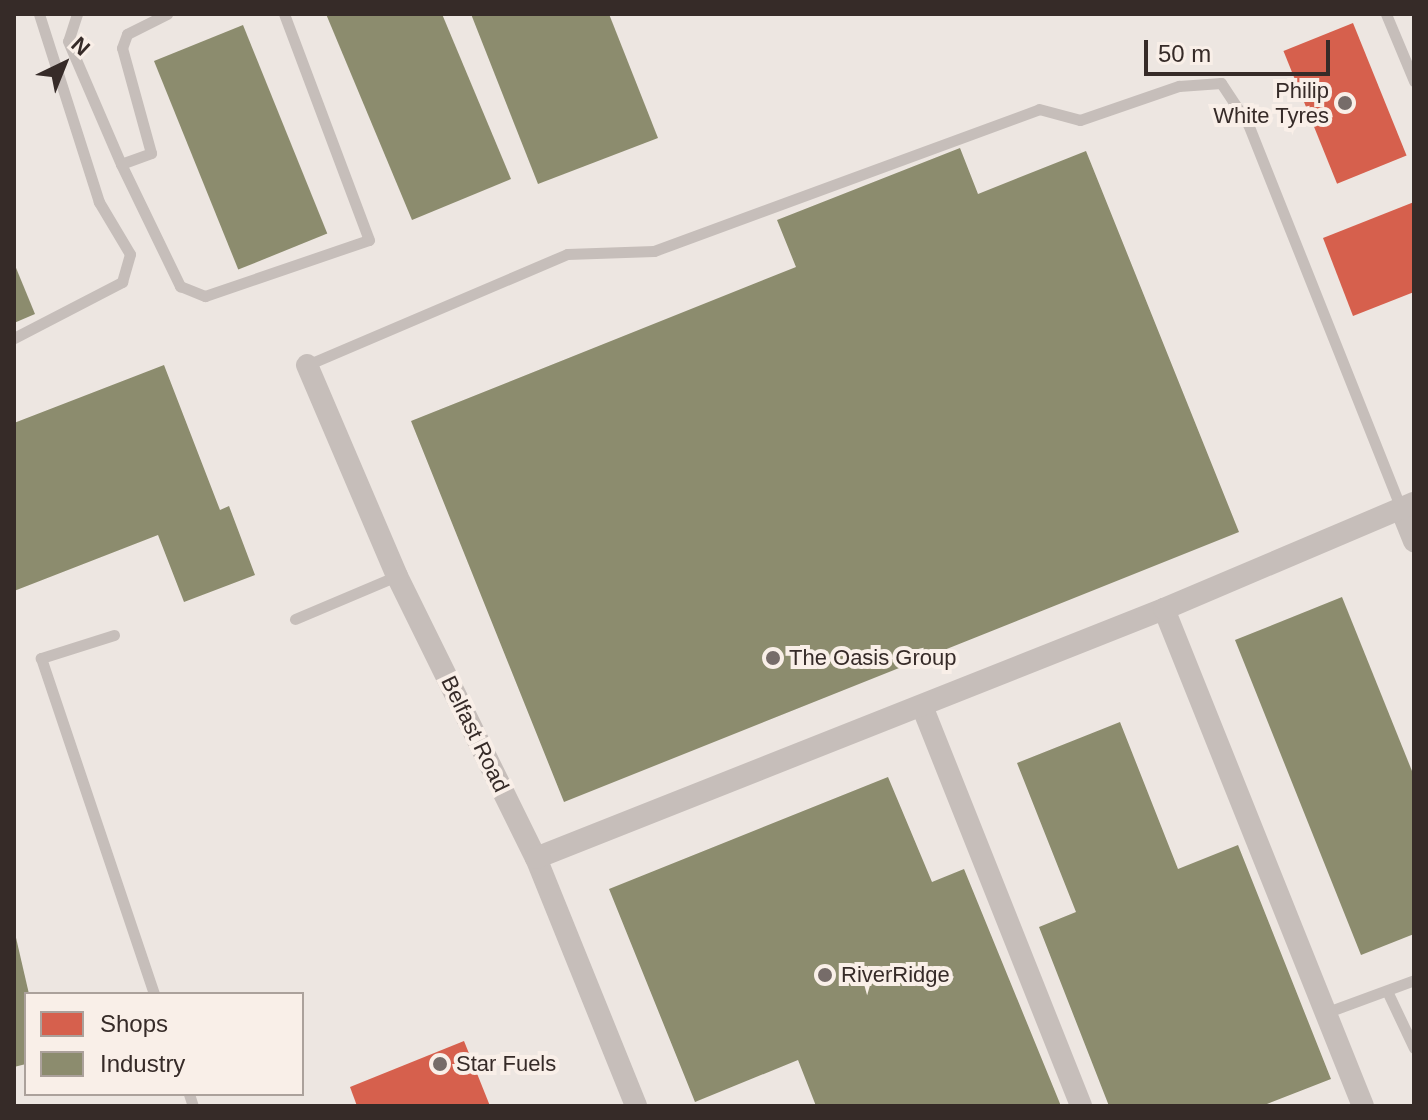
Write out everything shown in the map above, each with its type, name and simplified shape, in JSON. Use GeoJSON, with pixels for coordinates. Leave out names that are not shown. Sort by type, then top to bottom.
{"type":"FeatureCollection","features":[{"type":"Feature","properties":{"kind":"street","name":"Belfast Road"},"geometry":{"type":"LineString","coordinates":[[307,365],[397,576],[536,858],[636,1106]]}},
{"type":"Feature","properties":{"kind":"street"},"geometry":{"type":"LineString","coordinates":[[536,858],[1164,609],[1408,506],[1414,541]]}},
{"type":"Feature","properties":{"kind":"street"},"geometry":{"type":"LineString","coordinates":[[1164,609],[1363,1106]]}},
{"type":"Feature","properties":{"kind":"street"},"geometry":{"type":"LineString","coordinates":[[922,706],[1081,1106]]}},
{"type":"Feature","properties":{"kind":"lane"},"geometry":{"type":"LineString","coordinates":[[14,338],[122,282],[130,254],[99,202],[39,14]]}},
{"type":"Feature","properties":{"kind":"lane"},"geometry":{"type":"LineString","coordinates":[[77,14],[68,41],[121,164],[180,286],[205,296],[369,240],[284,14]]}},
{"type":"Feature","properties":{"kind":"lane"},"geometry":{"type":"LineString","coordinates":[[121,164],[151,153],[122,48],[127,34],[167,14]]}},
{"type":"Feature","properties":{"kind":"lane"},"geometry":{"type":"LineString","coordinates":[[1386,14],[1414,81]]}},
{"type":"Feature","properties":{"kind":"lane"},"geometry":{"type":"LineString","coordinates":[[307,365],[567,254],[654,251],[1039,109],[1080,120],[1179,86],[1221,83],[1248,124],[1408,506]]}},
{"type":"Feature","properties":{"kind":"lane"},"geometry":{"type":"LineString","coordinates":[[295,619],[397,576]]}},
{"type":"Feature","properties":{"kind":"lane"},"geometry":{"type":"LineString","coordinates":[[114,635],[41,658],[153,992]]}},
{"type":"Feature","properties":{"kind":"lane"},"geometry":{"type":"LineString","coordinates":[[1324,1013],[1414,980]]}},
{"type":"Feature","properties":{"kind":"lane"},"geometry":{"type":"LineString","coordinates":[[1387,991],[1414,1048]]}},
{"type":"Feature","properties":{"kind":"building: Shops","name":"Philip White Tyres"},"geometry":{"type":"Polygon","coordinates":[[[1353,23],[1407,156],[1337,184],[1283,51],[1353,23]]]}},
{"type":"Feature","properties":{"kind":"building: Shops"},"geometry":{"type":"Polygon","coordinates":[[[1414,202],[1414,292],[1353,316],[1323,238],[1414,202]]]}},
{"type":"Feature","properties":{"kind":"building: Shops","name":"Star Fuels"},"geometry":{"type":"Polygon","coordinates":[[[464,1041],[490,1106],[357,1106],[350,1087],[464,1041]]]}},
{"type":"Feature","properties":{"kind":"building: Industry"},"geometry":{"type":"Polygon","coordinates":[[[326,14],[442,14],[511,179],[412,220],[326,14]]]}},
{"type":"Feature","properties":{"kind":"building: Industry"},"geometry":{"type":"Polygon","coordinates":[[[471,14],[609,14],[658,138],[538,184],[471,14]]]}},
{"type":"Feature","properties":{"kind":"building: Industry"},"geometry":{"type":"Polygon","coordinates":[[[243,25],[327,234],[238,270],[154,61],[243,25]]]}},
{"type":"Feature","properties":{"kind":"building: Industry"},"geometry":{"type":"Polygon","coordinates":[[[960,148],[978,194],[1086,151],[1239,532],[564,802],[411,421],[796,267],[777,220],[960,148]]]}},
{"type":"Feature","properties":{"kind":"building: Industry"},"geometry":{"type":"Polygon","coordinates":[[[14,263],[35,314],[14,323],[14,263]]]}},
{"type":"Feature","properties":{"kind":"building: Industry"},"geometry":{"type":"Polygon","coordinates":[[[164,365],[220,510],[229,506],[255,575],[184,602],[158,535],[14,591],[14,423],[164,365]]]}},
{"type":"Feature","properties":{"kind":"building: Industry"},"geometry":{"type":"Polygon","coordinates":[[[1342,597],[1414,776],[1414,934],[1361,955],[1235,640],[1342,597]]]}},
{"type":"Feature","properties":{"kind":"building: Industry"},"geometry":{"type":"Polygon","coordinates":[[[1120,722],[1178,869],[1238,845],[1331,1079],[1262,1106],[1109,1106],[1039,927],[1076,912],[1017,763],[1120,722]]]}},
{"type":"Feature","properties":{"kind":"building: Industry","name":"RiverRidge"},"geometry":{"type":"Polygon","coordinates":[[[888,777],[932,882],[964,869],[1061,1106],[816,1106],[798,1060],[695,1102],[609,889],[888,777]]]}},
{"type":"Feature","properties":{"kind":"building: Industry"},"geometry":{"type":"Polygon","coordinates":[[[14,929],[29,992],[24,992],[24,1064],[14,1067],[14,929]]]}},
{"type":"Feature","properties":{"kind":"place","name":"Philip White Tyres"},"geometry":{"type":"Point","coordinates":[1345,103]}},
{"type":"Feature","properties":{"kind":"place","name":"The Oasis Group"},"geometry":{"type":"Point","coordinates":[773,658]}},
{"type":"Feature","properties":{"kind":"place","name":"RiverRidge"},"geometry":{"type":"Point","coordinates":[825,975]}},
{"type":"Feature","properties":{"kind":"place","name":"Star Fuels"},"geometry":{"type":"Point","coordinates":[440,1064]}}]}
